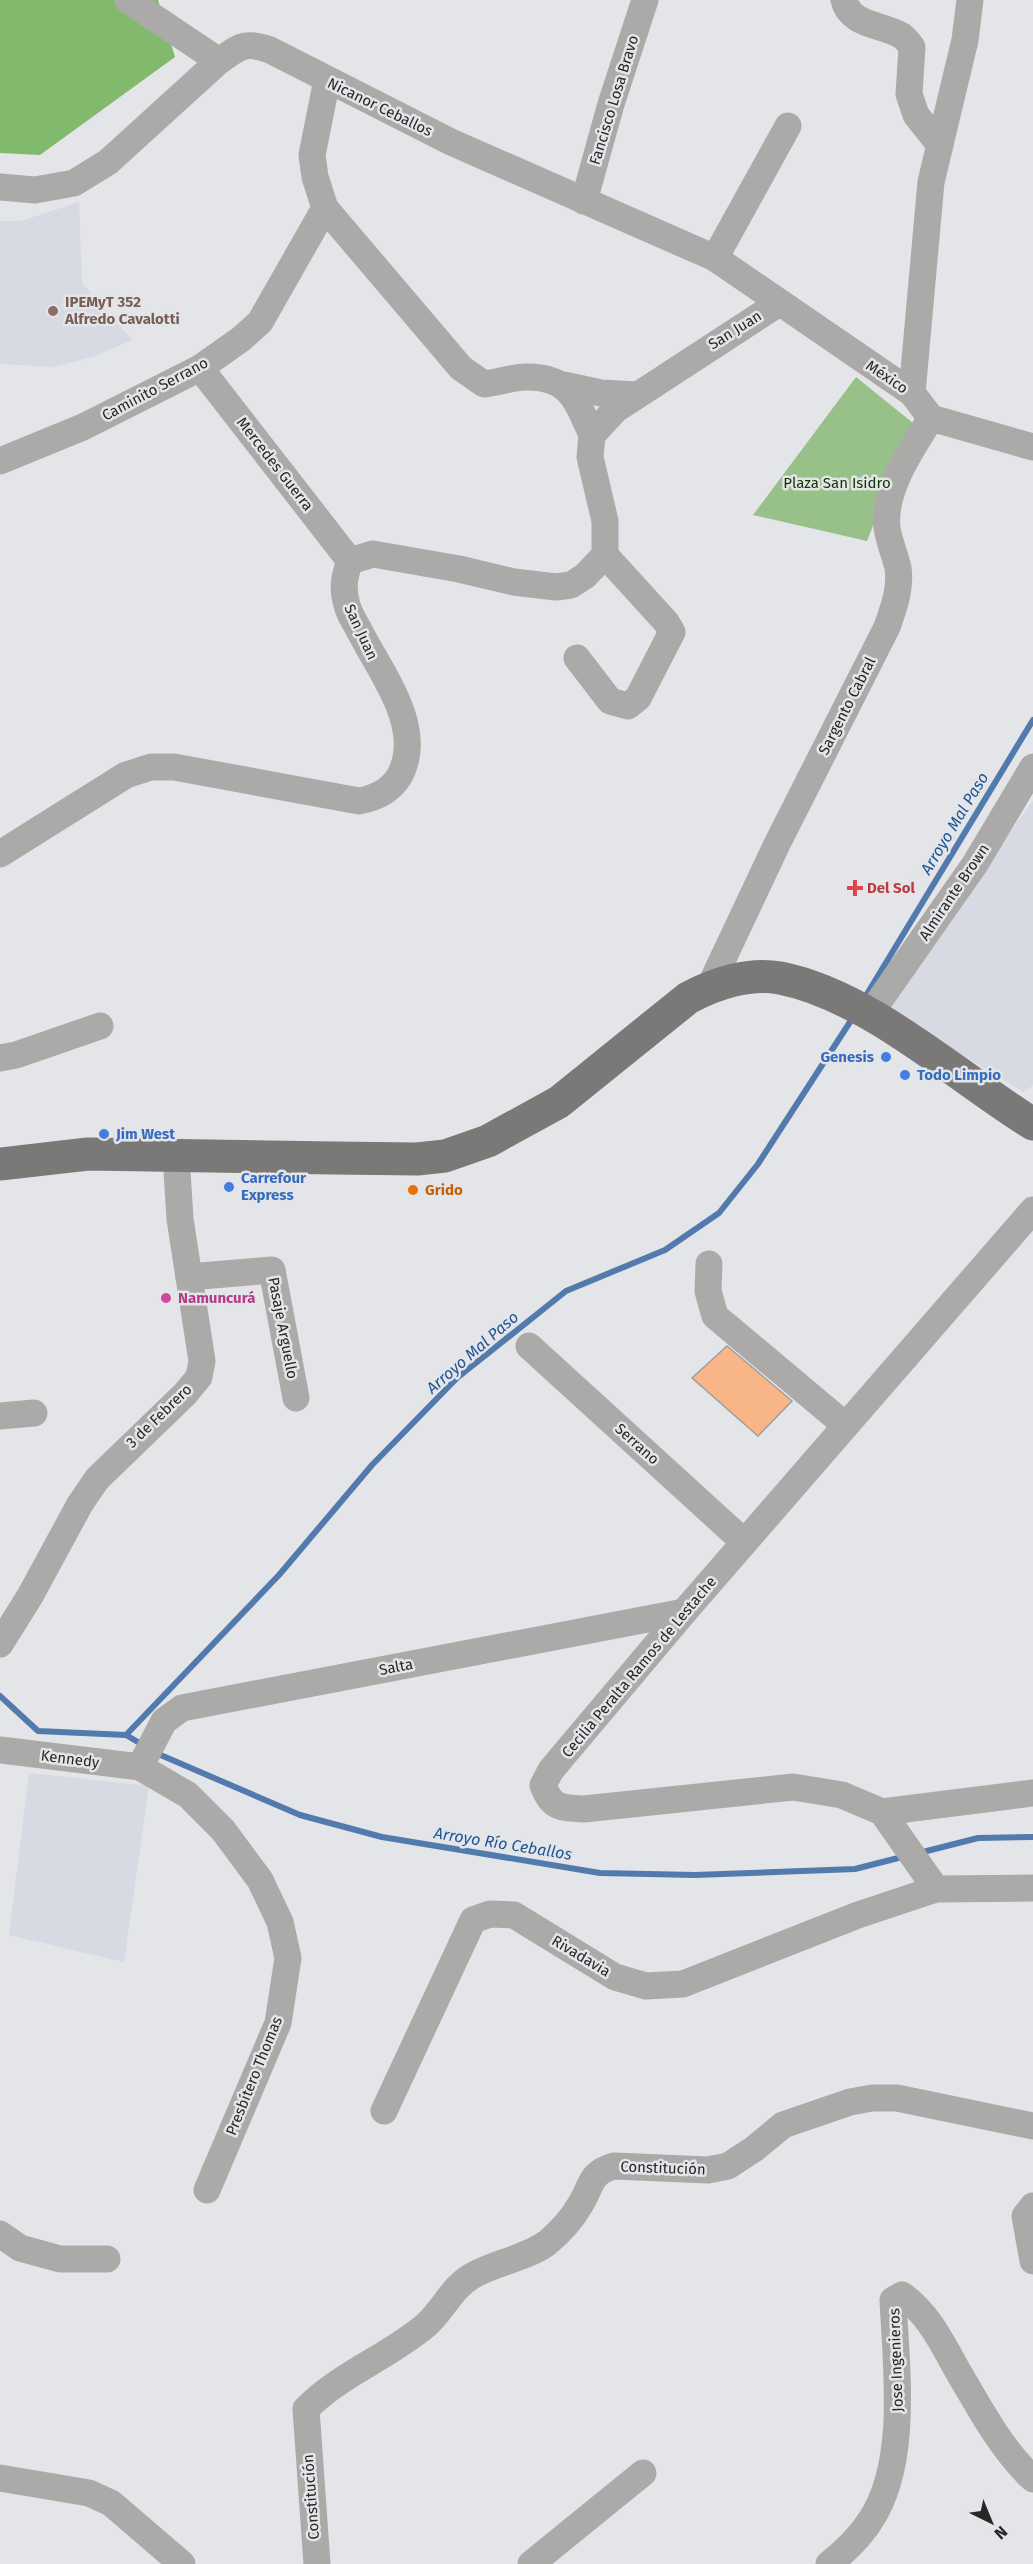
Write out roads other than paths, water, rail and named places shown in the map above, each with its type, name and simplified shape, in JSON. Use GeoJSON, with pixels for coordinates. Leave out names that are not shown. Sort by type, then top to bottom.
{"type":"FeatureCollection","features":[{"type":"Feature","properties":{"kind":"main road"},"geometry":{"type":"LineString","coordinates":[[0,1164],[88,1154],[393,1158],[445,1156],[488,1142],[559,1102],[688,998],[710,986],[752,977],[779,978],[820,990],[870,1014],[1033,1123]]}},
{"type":"Feature","properties":{"kind":"street"},"geometry":{"type":"LineString","coordinates":[[128,0],[219,61]]}},
{"type":"Feature","properties":{"kind":"street","name":"Fancisco Losa Bravo"},"geometry":{"type":"LineString","coordinates":[[584,201],[611,104],[645,0]]}},
{"type":"Feature","properties":{"kind":"street"},"geometry":{"type":"LineString","coordinates":[[844,0],[846,8],[855,18],[903,36],[912,46],[909,94],[916,115],[940,145]]}},
{"type":"Feature","properties":{"kind":"street"},"geometry":{"type":"LineString","coordinates":[[912,393],[931,182],[965,40],[970,0]]}},
{"type":"Feature","properties":{"kind":"street","name":"Nicanor Ceballos"},"geometry":{"type":"LineString","coordinates":[[0,187],[35,190],[74,183],[108,162],[219,61],[238,48],[252,44],[270,50],[451,142],[715,258],[779,303]]}},
{"type":"Feature","properties":{"kind":"street"},"geometry":{"type":"LineString","coordinates":[[327,80],[312,155],[315,177],[326,208],[460,368],[484,384],[524,377],[552,380],[601,393],[636,395]]}},
{"type":"Feature","properties":{"kind":"street"},"geometry":{"type":"LineString","coordinates":[[715,258],[788,126]]}},
{"type":"Feature","properties":{"kind":"street","name":"Caminito Serrano"},"geometry":{"type":"LineString","coordinates":[[0,461],[83,427],[200,368],[260,322],[326,208]]}},
{"type":"Feature","properties":{"kind":"street","name":"México"},"geometry":{"type":"LineString","coordinates":[[779,303],[912,393],[931,418]]}},
{"type":"Feature","properties":{"kind":"street","name":"San Juan"},"geometry":{"type":"LineString","coordinates":[[592,435],[615,410],[636,395],[779,303]]}},
{"type":"Feature","properties":{"kind":"street","name":"Mercedes Guerra"},"geometry":{"type":"LineString","coordinates":[[200,368],[350,561]]}},
{"type":"Feature","properties":{"kind":"street"},"geometry":{"type":"LineString","coordinates":[[564,385],[574,398],[592,435],[590,457],[605,521],[605,555],[666,622],[672,632],[638,698],[628,706],[610,701],[577,658]]}},
{"type":"Feature","properties":{"kind":"street"},"geometry":{"type":"LineString","coordinates":[[931,418],[1033,447]]}},
{"type":"Feature","properties":{"kind":"street","name":"Sargento Cabral"},"geometry":{"type":"LineString","coordinates":[[710,986],[777,844],[887,627],[898,596],[898,570],[887,527],[890,497],[908,456],[931,418]]}},
{"type":"Feature","properties":{"kind":"street"},"geometry":{"type":"LineString","coordinates":[[350,561],[373,554],[459,569],[514,582],[556,587],[571,585],[585,576],[605,555]]}},
{"type":"Feature","properties":{"kind":"street","name":"San Juan"},"geometry":{"type":"LineString","coordinates":[[0,854],[126,775],[151,767],[174,767],[359,801],[375,798],[395,784],[406,764],[407,729],[401,709],[347,607],[342,580],[350,561]]}},
{"type":"Feature","properties":{"kind":"street","name":"Almirante Brown"},"geometry":{"type":"LineString","coordinates":[[870,1014],[975,864],[1033,766]]}},
{"type":"Feature","properties":{"kind":"street"},"geometry":{"type":"LineString","coordinates":[[0,1058],[16,1055],[100,1026]]}},
{"type":"Feature","properties":{"kind":"street","name":"3 de Febrero"},"geometry":{"type":"LineString","coordinates":[[0,1644],[30,1596],[80,1504],[97,1479],[199,1377],[202,1361],[180,1219],[176,1155]]}},
{"type":"Feature","properties":{"kind":"street","name":"Cecilia Peralta Ramos de Lestache"},"geometry":{"type":"LineString","coordinates":[[889,1821],[842,1795],[793,1787],[584,1809],[561,1808],[548,1799],[543,1785],[551,1770],[684,1612],[1033,1210]]}},
{"type":"Feature","properties":{"kind":"street"},"geometry":{"type":"LineString","coordinates":[[709,1264],[708,1292],[716,1316],[845,1425]]}},
{"type":"Feature","properties":{"kind":"street","name":"Pasaje Arguello"},"geometry":{"type":"LineString","coordinates":[[189,1277],[273,1270],[296,1398]]}},
{"type":"Feature","properties":{"kind":"street","name":"Serrano"},"geometry":{"type":"LineString","coordinates":[[529,1346],[744,1542]]}},
{"type":"Feature","properties":{"kind":"street"},"geometry":{"type":"LineString","coordinates":[[0,1416],[34,1413]]}},
{"type":"Feature","properties":{"kind":"street","name":"Salta"},"geometry":{"type":"LineString","coordinates":[[144,1759],[164,1721],[182,1708],[684,1612]]}},
{"type":"Feature","properties":{"kind":"street","name":"Kennedy"},"geometry":{"type":"LineString","coordinates":[[0,1750],[144,1759]]}},
{"type":"Feature","properties":{"kind":"street","name":"Presbítero Thomas"},"geometry":{"type":"LineString","coordinates":[[144,1759],[188,1795],[223,1830],[260,1880],[280,1922],[288,1958],[278,2023],[207,2190]]}},
{"type":"Feature","properties":{"kind":"street"},"geometry":{"type":"LineString","coordinates":[[936,1889],[889,1821],[1033,1793]]}},
{"type":"Feature","properties":{"kind":"street","name":"Rivadavia"},"geometry":{"type":"LineString","coordinates":[[384,2111],[473,1920],[490,1914],[514,1915],[615,1977],[646,1986],[683,1984],[858,1915],[936,1889],[1033,1888]]}},
{"type":"Feature","properties":{"kind":"street","name":"Constitución"},"geometry":{"type":"LineString","coordinates":[[316,2564],[306,2409],[322,2393],[397,2348],[428,2324],[453,2292],[471,2276],[527,2254],[547,2243],[563,2228],[580,2205],[592,2179],[601,2169],[614,2166],[708,2170],[728,2166],[754,2149],[783,2125],[850,2102],[872,2098],[897,2098],[1033,2126]]}},
{"type":"Feature","properties":{"kind":"street"},"geometry":{"type":"LineString","coordinates":[[1033,2206],[1025,2216],[1033,2261]]}},
{"type":"Feature","properties":{"kind":"street"},"geometry":{"type":"LineString","coordinates":[[0,2234],[20,2248],[60,2259],[107,2259]]}},
{"type":"Feature","properties":{"kind":"street","name":"Jose Ingenieros"},"geometry":{"type":"LineString","coordinates":[[829,2564],[844,2552],[870,2521],[887,2487],[898,2419],[893,2300],[902,2295],[914,2304],[933,2329],[979,2409],[1023,2470],[1033,2479]]}},
{"type":"Feature","properties":{"kind":"street"},"geometry":{"type":"LineString","coordinates":[[531,2564],[643,2473]]}},
{"type":"Feature","properties":{"kind":"street"},"geometry":{"type":"LineString","coordinates":[[0,2478],[89,2493],[104,2500],[182,2564]]}},
{"type":"Feature","properties":{"kind":"waterway","name":"Arroyo Mal Paso"},"geometry":{"type":"LineString","coordinates":[[864,999],[1033,720]]}},
{"type":"Feature","properties":{"kind":"waterway","name":"Arroyo Mal Paso"},"geometry":{"type":"LineString","coordinates":[[126,1735],[279,1575],[372,1465],[457,1378],[566,1291],[665,1250],[719,1213],[758,1164],[850,1022]]}},
{"type":"Feature","properties":{"kind":"waterway","name":"Arroyo Río Ceballos"},"geometry":{"type":"LineString","coordinates":[[0,1696],[38,1731],[126,1735],[143,1745]]}},
{"type":"Feature","properties":{"kind":"waterway","name":"Arroyo Río Ceballos"},"geometry":{"type":"LineString","coordinates":[[156,1753],[300,1815],[382,1837],[600,1873],[695,1875],[855,1869],[906,1856]]}},
{"type":"Feature","properties":{"kind":"waterway","name":"Arroyo Río Ceballos"},"geometry":{"type":"LineString","coordinates":[[919,1853],[978,1838],[1033,1837]]}},
{"type":"Feature","properties":{"kind":"place","name":"IPEMyT 352 Alfredo Cavalotti"},"geometry":{"type":"Point","coordinates":[53,311]}},
{"type":"Feature","properties":{"kind":"place","name":"Del Sol"},"geometry":{"type":"Point","coordinates":[855,888]}},
{"type":"Feature","properties":{"kind":"place","name":"Genesis"},"geometry":{"type":"Point","coordinates":[886,1057]}},
{"type":"Feature","properties":{"kind":"place","name":"Todo Limpio"},"geometry":{"type":"Point","coordinates":[905,1075]}},
{"type":"Feature","properties":{"kind":"place","name":"Jim West"},"geometry":{"type":"Point","coordinates":[104,1134]}},
{"type":"Feature","properties":{"kind":"place","name":"Carrefour Express"},"geometry":{"type":"Point","coordinates":[229,1187]}},
{"type":"Feature","properties":{"kind":"place","name":"Grido"},"geometry":{"type":"Point","coordinates":[413,1190]}},
{"type":"Feature","properties":{"kind":"place","name":"Namuncurá"},"geometry":{"type":"Point","coordinates":[166,1298]}},
{"type":"Feature","properties":{"kind":"park label","name":"Plaza San Isidro"},"geometry":{"type":"Point","coordinates":[837,483]}}]}
